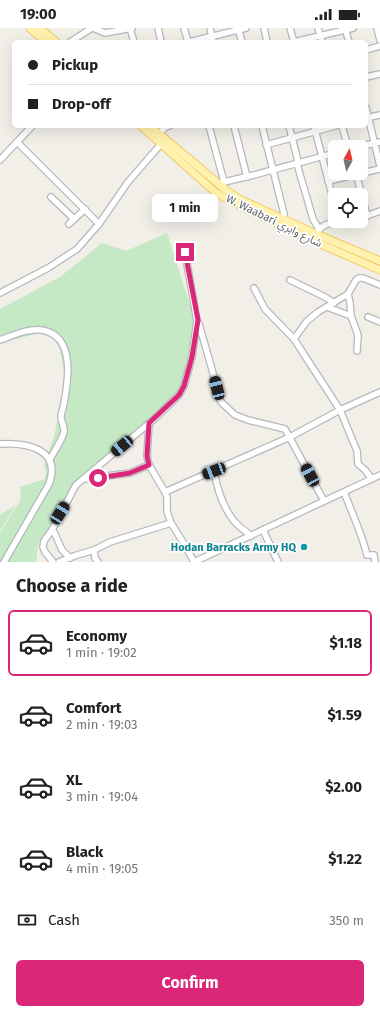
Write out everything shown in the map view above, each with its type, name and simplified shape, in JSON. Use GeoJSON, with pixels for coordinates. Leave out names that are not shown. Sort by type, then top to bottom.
{"type":"FeatureCollection","features":[{"type":"Feature","properties":{"kind":"main road"},"geometry":{"type":"LineString","coordinates":[[30,28],[44,40]]}},
{"type":"Feature","properties":{"kind":"main road"},"geometry":{"type":"LineString","coordinates":[[40,28],[54,40]]}},
{"type":"Feature","properties":{"kind":"main road","name":"W. Waabari شارع وابري"},"geometry":{"type":"LineString","coordinates":[[143,128],[222,197],[300,235],[380,270]]}},
{"type":"Feature","properties":{"kind":"main road","name":"W. Waabari شارع وابري"},"geometry":{"type":"LineString","coordinates":[[152,128],[239,199],[318,231],[380,260]]}},
{"type":"Feature","properties":{"kind":"street"},"geometry":{"type":"LineString","coordinates":[[73,40],[92,28],[105,33],[131,28],[134,40]]}},
{"type":"Feature","properties":{"kind":"street"},"geometry":{"type":"LineString","coordinates":[[158,28],[161,40]]}},
{"type":"Feature","properties":{"kind":"street"},"geometry":{"type":"LineString","coordinates":[[184,28],[187,40]]}},
{"type":"Feature","properties":{"kind":"street"},"geometry":{"type":"LineString","coordinates":[[210,28],[213,39],[238,29],[246,28]]}},
{"type":"Feature","properties":{"kind":"street"},"geometry":{"type":"LineString","coordinates":[[264,28],[267,40]]}},
{"type":"Feature","properties":{"kind":"street"},"geometry":{"type":"LineString","coordinates":[[290,28],[293,40]]}},
{"type":"Feature","properties":{"kind":"street"},"geometry":{"type":"LineString","coordinates":[[318,28],[321,40]]}},
{"type":"Feature","properties":{"kind":"street"},"geometry":{"type":"LineString","coordinates":[[301,40],[353,28]]}},
{"type":"Feature","properties":{"kind":"street"},"geometry":{"type":"LineString","coordinates":[[377,28],[380,40]]}},
{"type":"Feature","properties":{"kind":"street"},"geometry":{"type":"LineString","coordinates":[[238,29],[241,40]]}},
{"type":"Feature","properties":{"kind":"street"},"geometry":{"type":"LineString","coordinates":[[345,29],[348,40]]}},
{"type":"Feature","properties":{"kind":"street"},"geometry":{"type":"LineString","coordinates":[[368,49],[380,46]]}},
{"type":"Feature","properties":{"kind":"street"},"geometry":{"type":"LineString","coordinates":[[368,77],[380,74]]}},
{"type":"Feature","properties":{"kind":"street"},"geometry":{"type":"LineString","coordinates":[[368,118],[380,115]]}},
{"type":"Feature","properties":{"kind":"street"},"geometry":{"type":"LineString","coordinates":[[368,120],[378,143],[380,167],[368,170]]}},
{"type":"Feature","properties":{"kind":"street"},"geometry":{"type":"LineString","coordinates":[[0,160],[30,128]]}},
{"type":"Feature","properties":{"kind":"street"},"geometry":{"type":"LineString","coordinates":[[158,134],[165,128]]}},
{"type":"Feature","properties":{"kind":"street"},"geometry":{"type":"LineString","coordinates":[[209,128],[222,184],[328,155]]}},
{"type":"Feature","properties":{"kind":"street"},"geometry":{"type":"LineString","coordinates":[[235,128],[247,177]]}},
{"type":"Feature","properties":{"kind":"street"},"geometry":{"type":"LineString","coordinates":[[262,128],[284,218]]}},
{"type":"Feature","properties":{"kind":"street"},"geometry":{"type":"LineString","coordinates":[[290,128],[298,161],[297,164],[318,231],[328,224]]}},
{"type":"Feature","properties":{"kind":"street"},"geometry":{"type":"LineString","coordinates":[[343,128],[346,140]]}},
{"type":"Feature","properties":{"kind":"street"},"geometry":{"type":"LineString","coordinates":[[266,145],[315,129],[330,188]]}},
{"type":"Feature","properties":{"kind":"street"},"geometry":{"type":"LineString","coordinates":[[17,142],[48,173],[51,178],[100,224]]}},
{"type":"Feature","properties":{"kind":"street"},"geometry":{"type":"LineString","coordinates":[[368,145],[378,143]]}},
{"type":"Feature","properties":{"kind":"street"},"geometry":{"type":"LineString","coordinates":[[0,294],[48,268],[77,249],[100,224],[128,182],[161,144]]}},
{"type":"Feature","properties":{"kind":"street"},"geometry":{"type":"LineString","coordinates":[[328,182],[335,180]]}},
{"type":"Feature","properties":{"kind":"street"},"geometry":{"type":"LineString","coordinates":[[52,197],[74,219]]}},
{"type":"Feature","properties":{"kind":"street"},"geometry":{"type":"LineString","coordinates":[[69,224],[85,209]]}},
{"type":"Feature","properties":{"kind":"street"},"geometry":{"type":"LineString","coordinates":[[368,216],[380,211]]}},
{"type":"Feature","properties":{"kind":"street"},"geometry":{"type":"LineString","coordinates":[[185,252],[198,320],[212,366],[220,400],[235,415],[248,420],[285,429],[324,501]]}},
{"type":"Feature","properties":{"kind":"street"},"geometry":{"type":"LineString","coordinates":[[294,339],[307,321],[318,312],[348,294],[356,280],[359,278],[363,278],[380,285]]}},
{"type":"Feature","properties":{"kind":"street"},"geometry":{"type":"LineString","coordinates":[[290,280],[334,303]]}},
{"type":"Feature","properties":{"kind":"street"},"geometry":{"type":"LineString","coordinates":[[254,288],[265,309],[294,339],[340,410],[356,451],[358,464],[372,479]]}},
{"type":"Feature","properties":{"kind":"street"},"geometry":{"type":"LineString","coordinates":[[348,294],[350,316],[358,336],[357,351]]}},
{"type":"Feature","properties":{"kind":"street"},"geometry":{"type":"LineString","coordinates":[[328,307],[350,316]]}},
{"type":"Feature","properties":{"kind":"street"},"geometry":{"type":"LineString","coordinates":[[368,317],[380,322]]}},
{"type":"Feature","properties":{"kind":"street"},"geometry":{"type":"LineString","coordinates":[[53,562],[45,552],[43,547],[44,541],[52,530],[76,485],[149,423],[179,395],[184,386],[192,357],[198,320]]}},
{"type":"Feature","properties":{"kind":"street"},"geometry":{"type":"LineString","coordinates":[[0,340],[32,330],[41,330],[55,335],[61,340],[68,371],[67,392],[61,417],[64,432],[50,459]]}},
{"type":"Feature","properties":{"kind":"street"},"geometry":{"type":"LineString","coordinates":[[165,492],[290,437],[340,410],[380,392]]}},
{"type":"Feature","properties":{"kind":"street"},"geometry":{"type":"LineString","coordinates":[[149,423],[147,456],[149,465],[165,492],[167,511],[171,523],[194,562],[380,475]]}},
{"type":"Feature","properties":{"kind":"street"},"geometry":{"type":"LineString","coordinates":[[0,444],[27,445],[40,450],[50,459],[52,471],[49,484],[4,562]]}},
{"type":"Feature","properties":{"kind":"street"},"geometry":{"type":"LineString","coordinates":[[84,479],[130,473],[149,465]]}},
{"type":"Feature","properties":{"kind":"street"},"geometry":{"type":"LineString","coordinates":[[214,471],[216,483],[226,508],[235,522],[251,536]]}},
{"type":"Feature","properties":{"kind":"street"},"geometry":{"type":"LineString","coordinates":[[344,492],[357,527],[364,540],[367,555],[374,555],[374,562]]}},
{"type":"Feature","properties":{"kind":"street"},"geometry":{"type":"LineString","coordinates":[[59,562],[94,550],[110,542],[171,523]]}},
{"type":"Feature","properties":{"kind":"street"},"geometry":{"type":"LineString","coordinates":[[52,530],[62,550],[70,558]]}},
{"type":"Feature","properties":{"kind":"street"},"geometry":{"type":"LineString","coordinates":[[264,530],[278,562]]}},
{"type":"Feature","properties":{"kind":"street"},"geometry":{"type":"LineString","coordinates":[[94,550],[98,562]]}},
{"type":"Feature","properties":{"kind":"green space"},"geometry":{"type":"Polygon","coordinates":[[[167,233],[196,324],[182,389],[74,487],[38,546],[36,562],[0,562],[0,533],[21,499],[20,487],[45,479],[46,472],[44,465],[55,433],[65,375],[58,340],[40,333],[0,343],[0,309],[60,277],[102,243],[126,251],[167,233]]]}},
{"type":"Feature","properties":{"kind":"green space"},"geometry":{"type":"Polygon","coordinates":[[[16,505],[0,531],[0,515],[16,505]]]}},
{"type":"Feature","properties":{"kind":"place","name":"Hodan Barracks Army HQ"},"geometry":{"type":"Point","coordinates":[304,547]}},
{"type":"Feature","properties":{"kind":"route"},"geometry":{"type":"LineString","coordinates":[[98,478],[130,473],[149,465],[147,456],[147,435],[149,423],[179,395],[184,386],[192,357],[198,320],[185,252]]}}]}
